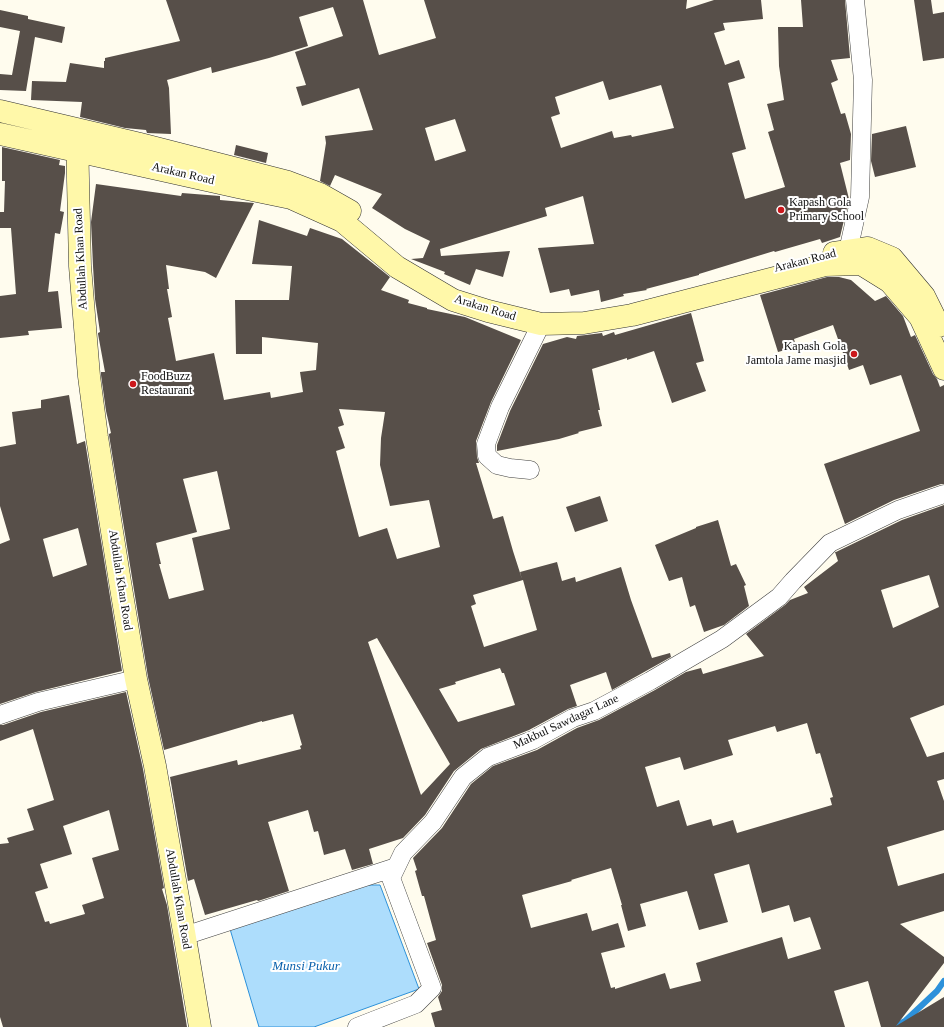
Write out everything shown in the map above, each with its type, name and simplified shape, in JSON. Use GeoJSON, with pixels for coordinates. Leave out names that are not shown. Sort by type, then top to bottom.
{"type":"FeatureCollection","features":[{"type":"Feature","properties":{"kind":"main road","name":"Arakan Road"},"geometry":{"type":"LineString","coordinates":[[0,111],[140,144],[288,182],[320,194],[352,212],[392,251],[449,286],[496,302],[544,312],[578,316],[612,311],[825,254],[868,248],[892,258],[924,296],[944,336]]}},
{"type":"Feature","properties":{"kind":"main road","name":"Abdullah Khan Road"},"geometry":{"type":"LineString","coordinates":[[76,129],[80,266],[89,376],[110,520],[136,679],[155,766],[200,1027]]}},
{"type":"Feature","properties":{"kind":"main road","name":"Arakan Road"},"geometry":{"type":"LineString","coordinates":[[0,134],[291,198],[342,221],[397,267],[453,300],[488,311],[541,324],[584,323],[632,315],[825,265],[860,264],[890,282],[920,317],[944,369]]}},
{"type":"Feature","properties":{"kind":"street"},"geometry":{"type":"LineString","coordinates":[[848,251],[860,197],[863,80],[856,0]]}},
{"type":"Feature","properties":{"kind":"street"},"geometry":{"type":"LineString","coordinates":[[530,470],[497,465],[487,456],[486,444],[500,406],[541,324]]}},
{"type":"Feature","properties":{"kind":"street","name":"Makbul Sawdagar Lane"},"geometry":{"type":"LineString","coordinates":[[357,1027],[416,1004],[432,988],[391,878],[403,853],[433,822],[463,777],[488,757],[533,740],[573,718],[594,711],[650,681],[722,639],[779,597],[793,580],[830,543],[898,510],[944,494]]}},
{"type":"Feature","properties":{"kind":"street"},"geometry":{"type":"LineString","coordinates":[[0,715],[38,702],[136,679]]}},
{"type":"Feature","properties":{"kind":"street"},"geometry":{"type":"LineString","coordinates":[[184,936],[396,867]]}},
{"type":"Feature","properties":{"kind":"water","name":"Munsi Pukur"},"geometry":{"type":"Polygon","coordinates":[[[367,885],[380,885],[419,989],[314,1027],[259,1027],[230,929],[367,885]]]}},
{"type":"Feature","properties":{"kind":"building"},"geometry":{"type":"Polygon","coordinates":[[[166,0],[363,0],[379,55],[436,38],[424,0],[687,0],[686,9],[714,0],[761,0],[763,19],[723,23],[725,30],[714,33],[725,65],[739,60],[745,78],[728,83],[746,149],[732,153],[745,199],[785,187],[768,132],[774,130],[767,104],[784,100],[779,66],[778,27],[803,27],[801,0],[845,0],[850,58],[831,60],[838,80],[831,83],[841,114],[845,113],[851,134],[850,160],[840,163],[849,199],[840,237],[822,243],[820,239],[775,252],[774,251],[699,275],[646,289],[647,290],[623,294],[624,296],[601,302],[599,290],[571,296],[569,289],[550,293],[538,248],[594,244],[583,196],[545,208],[547,216],[440,249],[441,256],[510,251],[503,277],[476,269],[470,285],[444,274],[445,272],[411,259],[423,258],[430,241],[405,229],[372,208],[382,194],[335,175],[330,186],[320,181],[326,143],[325,136],[373,130],[359,88],[302,106],[296,87],[306,85],[295,52],[343,36],[333,7],[299,17],[308,46],[212,73],[211,67],[167,80],[169,88],[171,134],[147,133],[146,130],[125,128],[80,117],[82,102],[31,100],[32,81],[66,82],[70,63],[104,68],[105,58],[180,41],[166,0]],[[603,81],[555,97],[560,114],[551,117],[561,148],[612,131],[614,138],[631,135],[632,137],[674,128],[661,85],[609,100],[603,81]],[[455,119],[425,128],[435,161],[466,151],[455,119]]]}},
{"type":"Feature","properties":{"kind":"building"},"geometry":{"type":"Polygon","coordinates":[[[914,0],[931,0],[933,14],[944,12],[944,58],[923,61],[914,0]]]}},
{"type":"Feature","properties":{"kind":"building"},"geometry":{"type":"Polygon","coordinates":[[[0,10],[28,16],[28,19],[65,27],[62,43],[35,37],[26,91],[0,90],[0,74],[12,75],[20,31],[0,27],[0,10]]]}},
{"type":"Feature","properties":{"kind":"building"},"geometry":{"type":"Polygon","coordinates":[[[906,126],[916,167],[875,177],[871,161],[872,134],[906,126]]]}},
{"type":"Feature","properties":{"kind":"building"},"geometry":{"type":"Polygon","coordinates":[[[236,145],[268,153],[266,163],[234,155],[236,145]]]}},
{"type":"Feature","properties":{"kind":"building"},"geometry":{"type":"Polygon","coordinates":[[[2,147],[60,160],[59,165],[65,166],[65,173],[60,211],[64,212],[60,234],[55,233],[48,292],[58,291],[62,328],[28,331],[29,335],[0,338],[0,296],[16,294],[11,228],[0,228],[0,212],[4,212],[5,181],[2,181],[2,147]]]}},
{"type":"Feature","properties":{"kind":"building"},"geometry":{"type":"Polygon","coordinates":[[[96,184],[181,196],[182,193],[220,196],[220,200],[254,203],[216,278],[205,272],[166,265],[169,289],[167,289],[172,317],[168,318],[176,361],[214,353],[224,400],[270,392],[271,398],[303,392],[300,372],[316,370],[318,343],[262,337],[262,354],[236,354],[235,300],[289,300],[292,266],[252,264],[259,220],[307,236],[310,228],[342,239],[390,277],[381,290],[409,300],[408,303],[427,309],[465,317],[521,340],[491,402],[476,441],[479,463],[476,463],[493,519],[503,516],[522,579],[520,572],[557,562],[562,581],[575,577],[576,582],[621,567],[652,658],[670,653],[671,657],[612,690],[606,672],[570,685],[577,706],[568,709],[529,730],[481,749],[454,771],[425,815],[403,838],[369,849],[373,864],[352,870],[345,849],[324,855],[318,831],[314,832],[308,810],[268,822],[289,891],[205,915],[194,879],[188,881],[170,777],[237,760],[238,765],[301,749],[300,746],[302,745],[293,714],[262,721],[164,750],[148,677],[109,435],[111,433],[101,375],[101,372],[105,372],[98,334],[100,332],[95,299],[91,222],[96,184]],[[339,409],[344,425],[338,427],[345,448],[336,451],[359,537],[387,528],[397,559],[440,547],[429,500],[390,506],[380,465],[381,438],[385,412],[339,409]],[[217,471],[183,479],[197,532],[156,543],[161,564],[159,564],[169,599],[204,590],[192,538],[230,529],[217,471]],[[523,580],[473,595],[476,604],[471,606],[484,647],[537,630],[523,580]],[[377,638],[368,642],[421,795],[450,764],[377,638]],[[500,668],[455,682],[456,684],[439,689],[458,722],[515,705],[504,673],[502,673],[500,668]]]}},
{"type":"Feature","properties":{"kind":"building"},"geometry":{"type":"Polygon","coordinates":[[[827,277],[839,277],[851,280],[875,301],[886,296],[903,316],[911,337],[915,335],[940,387],[944,385],[944,484],[894,500],[845,524],[824,464],[920,431],[901,375],[870,385],[863,365],[849,370],[833,325],[794,339],[796,347],[778,352],[760,295],[827,277]]]}},
{"type":"Feature","properties":{"kind":"building"},"geometry":{"type":"Polygon","coordinates":[[[691,313],[704,361],[696,363],[706,391],[672,403],[654,351],[627,360],[627,358],[592,369],[602,426],[578,432],[579,433],[559,439],[497,451],[497,445],[510,411],[543,344],[567,337],[576,339],[577,336],[602,333],[603,336],[614,332],[615,335],[691,313]]]}},
{"type":"Feature","properties":{"kind":"building"},"geometry":{"type":"Polygon","coordinates":[[[69,395],[77,444],[85,441],[122,671],[36,692],[0,704],[0,544],[10,540],[0,506],[0,447],[16,444],[12,412],[41,408],[41,400],[69,395]],[[78,528],[43,539],[53,577],[87,565],[78,528]]]}},
{"type":"Feature","properties":{"kind":"building"},"geometry":{"type":"Polygon","coordinates":[[[600,496],[608,521],[575,532],[566,507],[600,496]]]}},
{"type":"Feature","properties":{"kind":"building"},"geometry":{"type":"Polygon","coordinates":[[[944,505],[944,705],[910,718],[927,757],[944,752],[944,779],[937,781],[944,801],[944,830],[887,847],[898,886],[944,873],[944,911],[900,924],[944,957],[944,963],[896,1026],[944,997],[944,1027],[881,1027],[868,981],[834,991],[845,1027],[435,1027],[431,1013],[442,1010],[438,997],[442,991],[442,985],[427,943],[436,940],[424,896],[422,896],[413,858],[442,828],[471,784],[493,766],[537,750],[577,728],[599,720],[686,672],[701,668],[703,674],[764,656],[746,634],[790,600],[808,593],[804,587],[838,561],[835,552],[902,520],[944,505]],[[929,575],[881,590],[893,628],[939,607],[929,575]],[[807,723],[777,732],[775,726],[728,740],[733,755],[684,770],[680,757],[645,767],[657,807],[679,800],[687,826],[711,819],[713,826],[733,820],[737,833],[832,805],[830,798],[833,797],[820,753],[816,754],[807,723]],[[749,864],[714,874],[728,922],[699,930],[687,891],[640,904],[646,926],[628,931],[611,868],[522,895],[531,928],[587,913],[592,931],[618,923],[625,947],[601,953],[611,988],[615,987],[615,989],[665,973],[670,989],[701,981],[696,963],[782,937],[788,959],[821,949],[810,917],[794,922],[789,905],[762,913],[749,864]]]}},
{"type":"Feature","properties":{"kind":"building"},"geometry":{"type":"Polygon","coordinates":[[[718,520],[731,566],[736,564],[746,585],[744,586],[749,606],[724,625],[704,632],[695,605],[690,607],[682,577],[669,581],[655,545],[696,527],[718,520]]]}},
{"type":"Feature","properties":{"kind":"building"},"geometry":{"type":"Polygon","coordinates":[[[126,692],[143,769],[164,888],[162,889],[167,905],[187,1027],[3,1027],[0,1017],[0,844],[9,843],[7,838],[34,830],[27,809],[54,800],[33,729],[0,741],[0,725],[41,712],[126,692]],[[109,810],[63,826],[72,854],[40,864],[48,888],[35,892],[45,922],[49,921],[50,924],[85,914],[82,905],[104,898],[92,858],[119,850],[109,810]]]}},
{"type":"Feature","properties":{"kind":"waterway"},"geometry":{"type":"LineString","coordinates":[[894,1027],[905,1021],[937,991],[944,981]]}},
{"type":"Feature","properties":{"kind":"place","name":"Kapash Gola Primary School"},"geometry":{"type":"Point","coordinates":[781,210]}},
{"type":"Feature","properties":{"kind":"place","name":"Kapash Gola Jamtola Jame masjid"},"geometry":{"type":"Point","coordinates":[854,354]}},
{"type":"Feature","properties":{"kind":"place","name":"FoodBuzz Restaurant"},"geometry":{"type":"Point","coordinates":[133,384]}}]}
